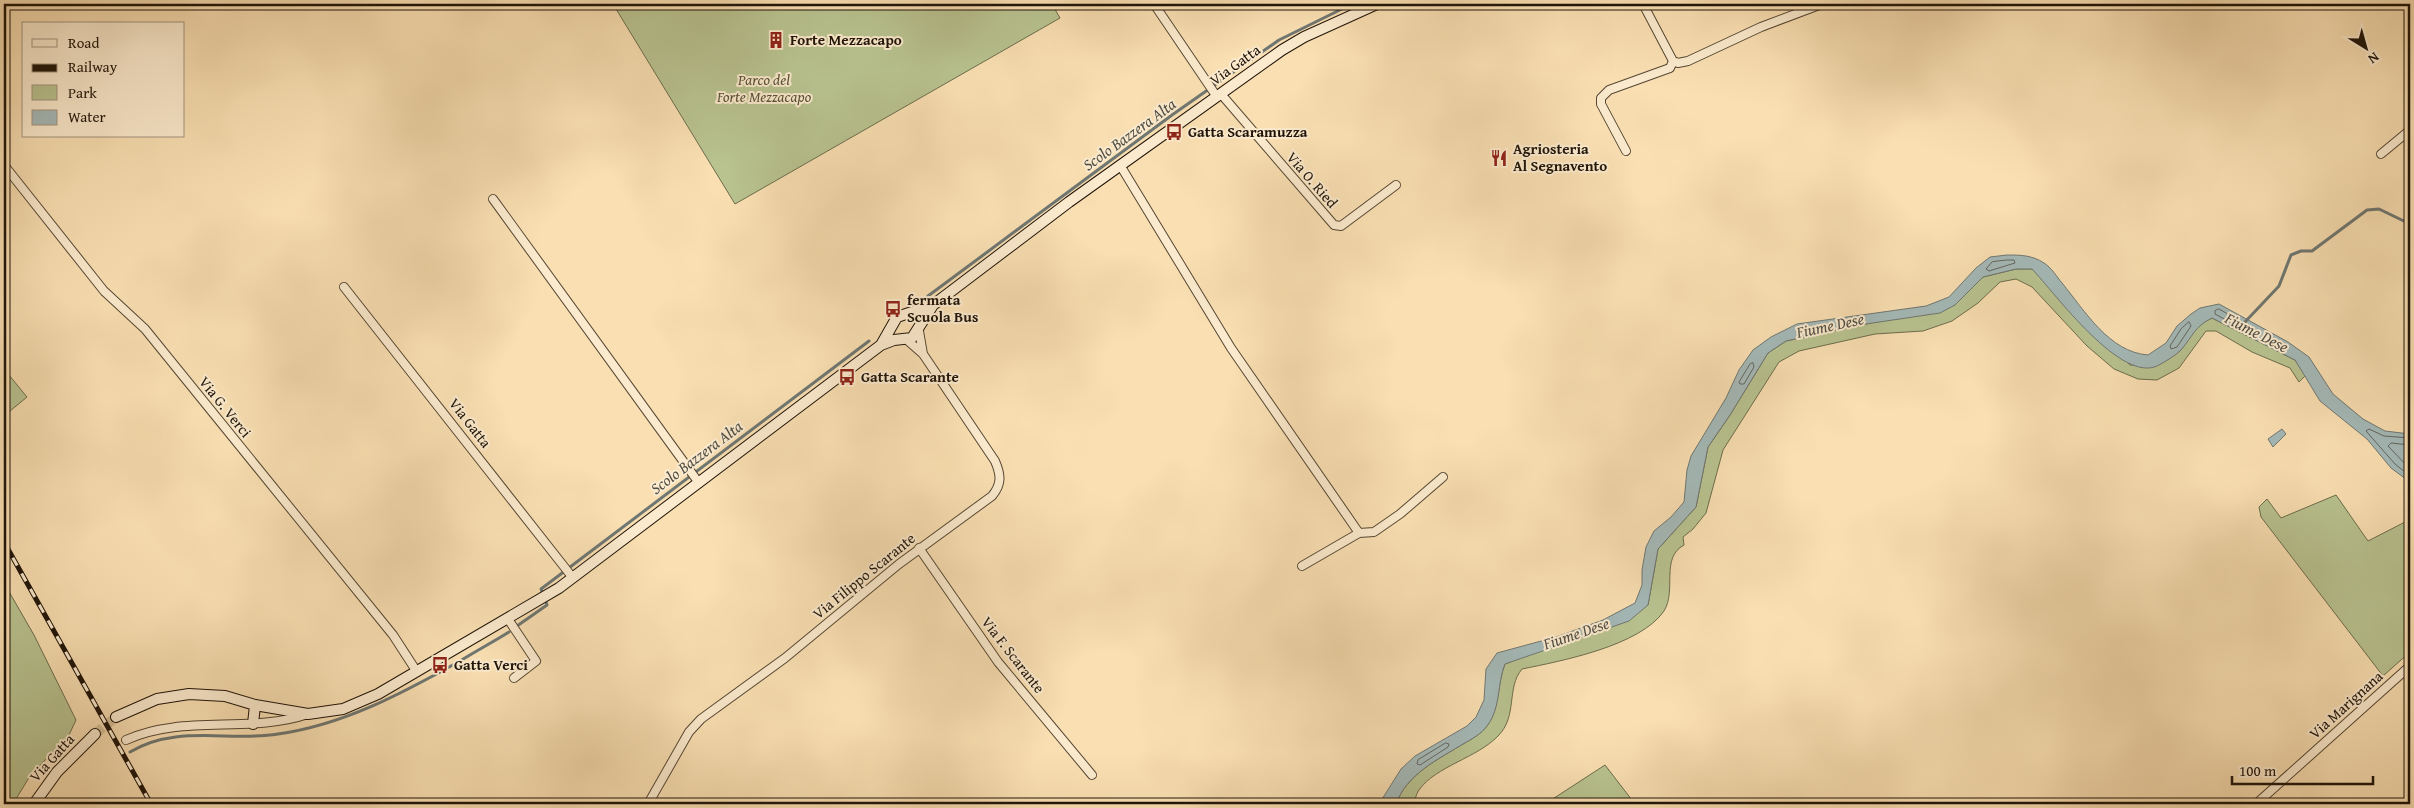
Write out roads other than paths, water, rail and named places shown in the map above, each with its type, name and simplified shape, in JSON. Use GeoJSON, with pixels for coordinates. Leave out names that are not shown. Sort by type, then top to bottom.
{"type":"FeatureCollection","features":[{"type":"Feature","properties":{"kind":"street","name":"Via O. Ried"},"geometry":{"type":"LineString","coordinates":[[1154,4],[1208,83],[1334,225],[1341,226],[1396,185]]}},
{"type":"Feature","properties":{"kind":"street","name":"Via Gatta"},"geometry":{"type":"LineString","coordinates":[[126,740],[152,730],[289,720],[308,714],[331,712],[360,703],[508,619],[571,576],[881,345],[897,317],[901,314],[911,314],[933,305],[1120,165],[1291,44],[1377,4]]}},
{"type":"Feature","properties":{"kind":"street"},"geometry":{"type":"LineString","coordinates":[[1643,4],[1673,61]]}},
{"type":"Feature","properties":{"kind":"street"},"geometry":{"type":"LineString","coordinates":[[1673,61],[1688,61],[1761,27],[1822,4]]}},
{"type":"Feature","properties":{"kind":"street"},"geometry":{"type":"LineString","coordinates":[[1626,151],[1601,104],[1601,98],[1609,90],[1670,68],[1673,61]]}},
{"type":"Feature","properties":{"kind":"street"},"geometry":{"type":"LineString","coordinates":[[2381,154],[2410,130]]}},
{"type":"Feature","properties":{"kind":"street","name":"Via G. Verci"},"geometry":{"type":"LineString","coordinates":[[4,165],[104,291],[145,329],[393,635],[417,672]]}},
{"type":"Feature","properties":{"kind":"street"},"geometry":{"type":"LineString","coordinates":[[1120,165],[1222,333],[1359,533]]}},
{"type":"Feature","properties":{"kind":"street"},"geometry":{"type":"LineString","coordinates":[[493,199],[697,481]]}},
{"type":"Feature","properties":{"kind":"street","name":"Via Gatta"},"geometry":{"type":"LineString","coordinates":[[344,287],[571,576]]}},
{"type":"Feature","properties":{"kind":"street","name":"Via Gatta"},"geometry":{"type":"LineString","coordinates":[[881,345],[912,338],[933,305]]}},
{"type":"Feature","properties":{"kind":"street"},"geometry":{"type":"LineString","coordinates":[[911,314],[916,318],[919,329]]}},
{"type":"Feature","properties":{"kind":"street"},"geometry":{"type":"LineString","coordinates":[[893,327],[897,336],[905,340]]}},
{"type":"Feature","properties":{"kind":"street","name":"Via Filippo Scarante"},"geometry":{"type":"LineString","coordinates":[[919,329],[923,354]]}},
{"type":"Feature","properties":{"kind":"street","name":"Via Filippo Scarante"},"geometry":{"type":"LineString","coordinates":[[648,804],[694,725],[786,658],[855,598],[919,548],[992,496],[998,487],[1000,478],[995,462],[923,354],[905,340]]}},
{"type":"Feature","properties":{"kind":"street"},"geometry":{"type":"LineString","coordinates":[[1302,566],[1359,533],[1374,532],[1400,514],[1443,477]]}},
{"type":"Feature","properties":{"kind":"street","name":"Via F. Scarante"},"geometry":{"type":"LineString","coordinates":[[919,548],[998,662],[1092,775]]}},
{"type":"Feature","properties":{"kind":"street"},"geometry":{"type":"LineString","coordinates":[[508,619],[536,661],[514,678]]}},
{"type":"Feature","properties":{"kind":"street","name":"Via Marignana"},"geometry":{"type":"LineString","coordinates":[[2256,804],[2410,666]]}},
{"type":"Feature","properties":{"kind":"street","name":"Via Gatta"},"geometry":{"type":"LineString","coordinates":[[116,717],[157,699],[189,694],[224,696],[255,705],[308,714]]}},
{"type":"Feature","properties":{"kind":"street"},"geometry":{"type":"LineString","coordinates":[[253,724],[255,705]]}},
{"type":"Feature","properties":{"kind":"street","name":"Via Gatta"},"geometry":{"type":"LineString","coordinates":[[34,804],[57,772],[95,734]]}},
{"type":"Feature","properties":{"kind":"water","name":"Fiume Dese"},"geometry":{"type":"Polygon","coordinates":[[[2007,255],[2030,257],[2047,265],[2099,328],[2121,346],[2134,352],[2148,355],[2166,343],[2177,326],[2191,314],[2200,308],[2219,304],[2288,342],[2309,357],[2333,394],[2363,419],[2385,431],[2410,434],[2410,482],[2391,468],[2367,439],[2320,401],[2295,360],[2212,318],[2197,328],[2176,354],[2159,365],[2144,368],[2127,362],[2090,334],[2032,269],[2016,269],[1983,277],[1955,305],[1940,313],[1859,325],[1786,341],[1768,353],[1708,447],[1696,507],[1658,549],[1648,605],[1629,621],[1505,664],[1495,712],[1485,729],[1433,762],[1415,776],[1407,784],[1396,804],[1379,804],[1401,769],[1415,756],[1467,726],[1476,717],[1484,700],[1486,669],[1497,653],[1556,637],[1603,620],[1635,603],[1642,585],[1642,570],[1646,547],[1654,531],[1671,517],[1684,502],[1687,470],[1691,456],[1726,398],[1739,370],[1753,350],[1771,337],[1797,324],[1926,306],[1949,297],[1976,268],[1990,257],[2007,255]]]}},
{"type":"Feature","properties":{"kind":"water"},"geometry":{"type":"Polygon","coordinates":[[[2282,429],[2286,434],[2273,447],[2268,439],[2282,429]]]}},
{"type":"Feature","properties":{"kind":"waterway","name":"Scolo Bazzera Alta"},"geometry":{"type":"LineString","coordinates":[[928,296],[1172,115],[1279,40],[1352,4]]}},
{"type":"Feature","properties":{"kind":"waterway","name":"Fiume Dese"},"geometry":{"type":"LineString","coordinates":[[2245,322],[2279,286],[2291,255],[2301,251],[2312,251],[2367,210],[2379,209],[2410,224]]}},
{"type":"Feature","properties":{"kind":"waterway","name":"Scolo Bazzera Alta"},"geometry":{"type":"LineString","coordinates":[[543,594],[541,589],[869,341]]}},
{"type":"Feature","properties":{"kind":"waterway","name":"Scolo Bazzera Alta"},"geometry":{"type":"LineString","coordinates":[[517,626],[547,605],[546,602]]}},
{"type":"Feature","properties":{"kind":"waterway","name":"Scolo Bazzera Alta"},"geometry":{"type":"LineString","coordinates":[[130,752],[166,738],[184,736],[259,736],[302,730],[326,723],[395,696],[509,632]]}},
{"type":"Feature","properties":{"kind":"tunnel"},"geometry":{"type":"LineString","coordinates":[[95,734],[116,717]]}},
{"type":"Feature","properties":{"kind":"railway"},"geometry":{"type":"LineString","coordinates":[[4,542],[151,804]]}},
{"type":"Feature","properties":{"kind":"place","name":"Forte Mezzacapo"},"geometry":{"type":"Point","coordinates":[776,40]}},
{"type":"Feature","properties":{"kind":"place","name":"Gatta Scaramuzza"},"geometry":{"type":"Point","coordinates":[1174,132]}},
{"type":"Feature","properties":{"kind":"place","name":"Agriosteria Al Segnavento"},"geometry":{"type":"Point","coordinates":[1499,158]}},
{"type":"Feature","properties":{"kind":"place","name":"fermata Scuola Bus"},"geometry":{"type":"Point","coordinates":[893,309]}},
{"type":"Feature","properties":{"kind":"place","name":"Gatta Scarante"},"geometry":{"type":"Point","coordinates":[847,377]}},
{"type":"Feature","properties":{"kind":"place","name":"Gatta Verci"},"geometry":{"type":"Point","coordinates":[440,665]}},
{"type":"Feature","properties":{"kind":"park label","name":"Parco del Forte Mezzacapo"},"geometry":{"type":"Point","coordinates":[764,88]}}]}
